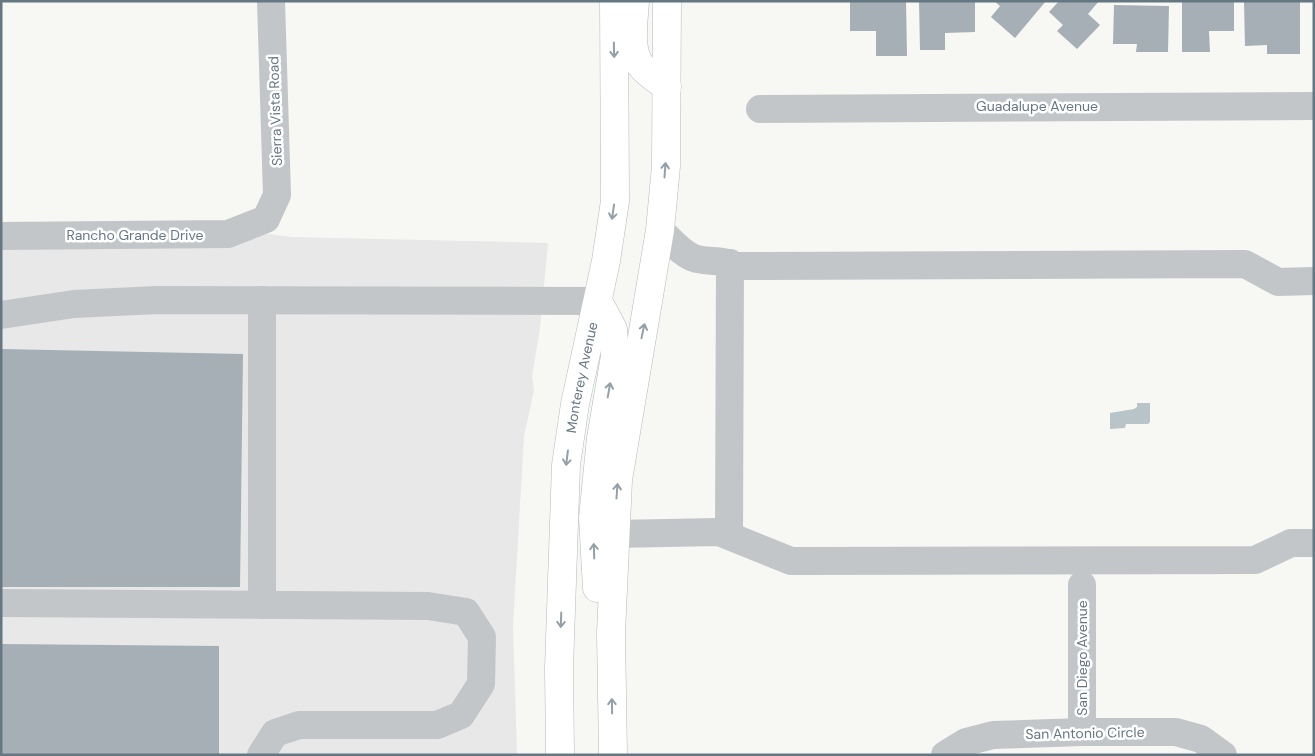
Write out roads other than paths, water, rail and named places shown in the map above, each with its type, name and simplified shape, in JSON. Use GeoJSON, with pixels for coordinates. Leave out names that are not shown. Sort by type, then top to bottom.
{"type":"FeatureCollection","features":[{"type":"Feature","properties":{"kind":"main road","name":"Monterey Avenue"},"geometry":{"type":"LineString","coordinates":[[560,755],[559,668],[566,465],[575,404],[598,301],[615,201],[614,1]]}},
{"type":"Feature","properties":{"kind":"main road"},"geometry":{"type":"LineString","coordinates":[[635,1],[634,49],[636,59],[642,67],[667,87]]}},
{"type":"Feature","properties":{"kind":"main road"},"geometry":{"type":"LineString","coordinates":[[612,755],[611,632],[614,534],[618,480],[660,230],[666,166],[668,1]]}},
{"type":"Feature","properties":{"kind":"main road"},"geometry":{"type":"LineString","coordinates":[[598,301],[613,329],[615,356],[601,438],[593,518],[595,570],[599,602],[611,632]]}},
{"type":"Feature","properties":{"kind":"street","name":"Sierra Vista Road"},"geometry":{"type":"LineString","coordinates":[[266,219],[277,195],[271,1]]}},
{"type":"Feature","properties":{"kind":"street","name":"Guadalupe Avenue"},"geometry":{"type":"LineString","coordinates":[[760,109],[1314,106]]}},
{"type":"Feature","properties":{"kind":"street","name":"Rancho Grande Drive"},"geometry":{"type":"LineString","coordinates":[[1,236],[228,234],[266,219]]}},
{"type":"Feature","properties":{"kind":"street"},"geometry":{"type":"LineString","coordinates":[[660,230],[682,252],[697,259],[722,260],[736,266],[1245,264],[1278,282],[1314,281]]}},
{"type":"Feature","properties":{"kind":"street"},"geometry":{"type":"LineString","coordinates":[[729,535],[730,263]]}},
{"type":"Feature","properties":{"kind":"street"},"geometry":{"type":"LineString","coordinates":[[262,300],[262,605]]}},
{"type":"Feature","properties":{"kind":"street"},"geometry":{"type":"LineString","coordinates":[[1,315],[74,304],[129,301],[598,301]]}},
{"type":"Feature","properties":{"kind":"street"},"geometry":{"type":"LineString","coordinates":[[614,534],[719,532],[791,562],[1255,560],[1291,544],[1314,543]]}},
{"type":"Feature","properties":{"kind":"street","name":"San Diego Avenue"},"geometry":{"type":"LineString","coordinates":[[1082,585],[1082,732]]}},
{"type":"Feature","properties":{"kind":"street"},"geometry":{"type":"LineString","coordinates":[[1,603],[428,606],[466,612],[482,637],[481,684],[461,715],[437,725],[299,725],[275,734],[261,755]]}},
{"type":"Feature","properties":{"kind":"street","name":"San Antonio Circle"},"geometry":{"type":"LineString","coordinates":[[945,755],[966,742],[993,734],[1082,732],[1176,732],[1201,739],[1223,755]]}}]}
